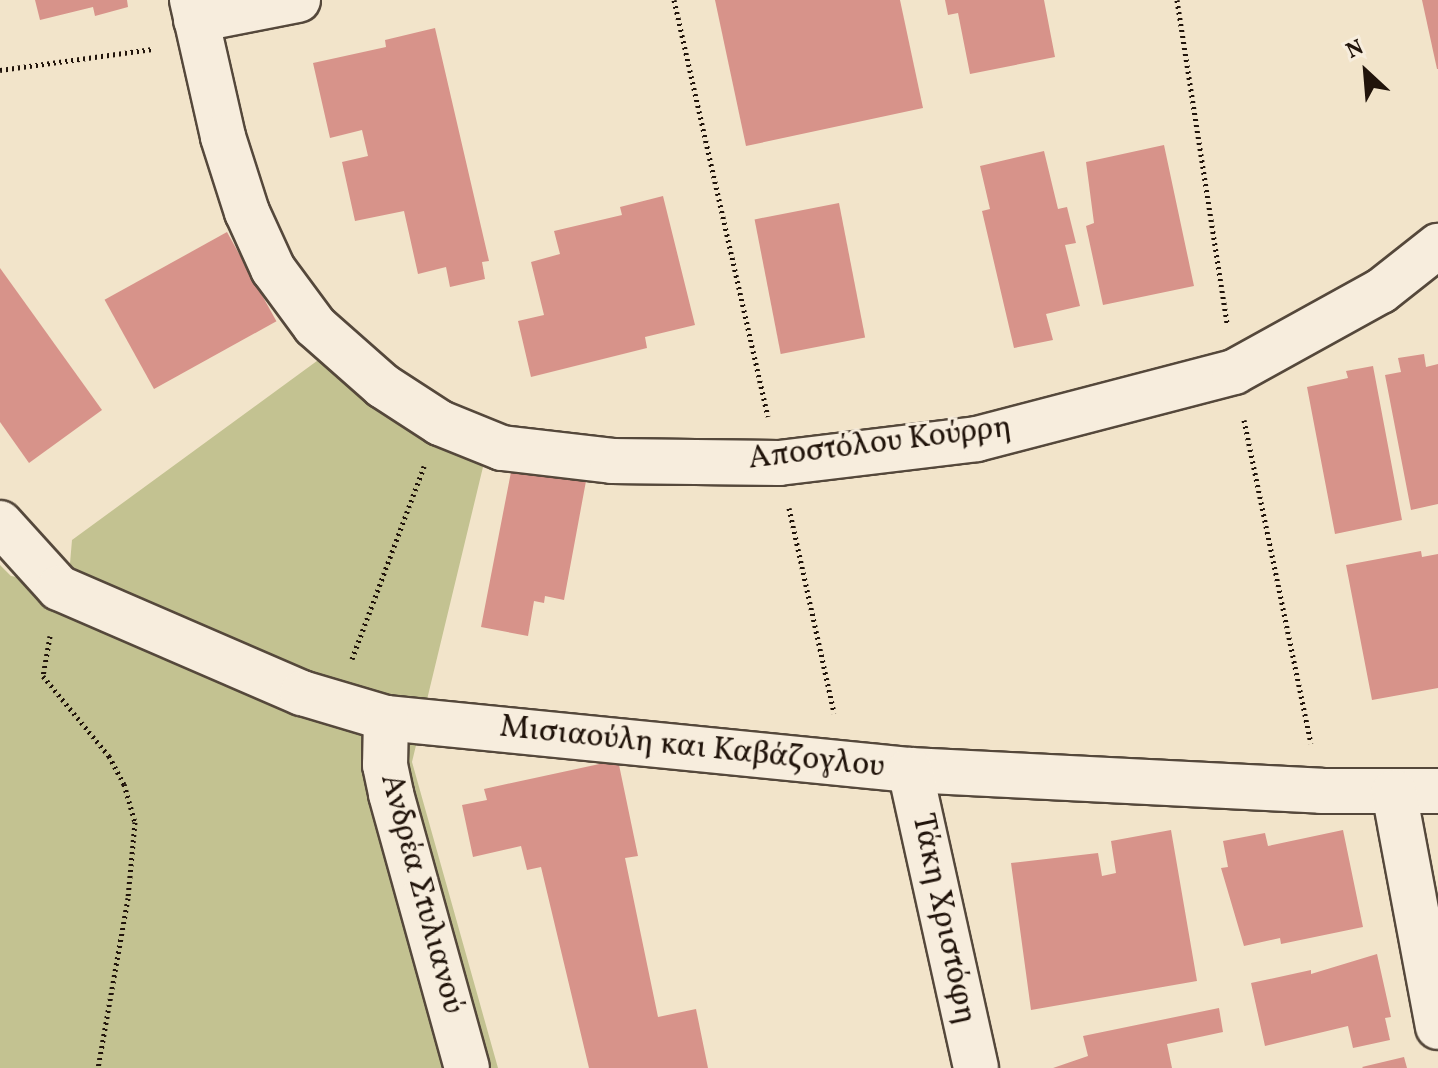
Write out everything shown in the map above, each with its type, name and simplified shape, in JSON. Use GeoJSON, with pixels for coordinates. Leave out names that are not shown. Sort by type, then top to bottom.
{"type":"FeatureCollection","features":[{"type":"Feature","properties":{"kind":"street"},"geometry":{"type":"LineString","coordinates":[[197,22],[298,0]]}},
{"type":"Feature","properties":{"kind":"street","name":"Αποστόλου Κούρρη"},"geometry":{"type":"LineString","coordinates":[[197,22],[242,197],[273,269],[315,326],[343,352],[440,423],[502,448],[612,461],[779,463],[977,439],[1234,372],[1381,291],[1438,246]]}},
{"type":"Feature","properties":{"kind":"street","name":"Μισιαούλη και Καβάζογλου"},"geometry":{"type":"LineString","coordinates":[[0,523],[59,588],[302,693],[386,718],[910,770],[1394,792],[1438,791]]}},
{"type":"Feature","properties":{"kind":"street","name":"Ανδρέα Στυλιανού"},"geometry":{"type":"LineString","coordinates":[[386,718],[385,765],[391,794],[467,1068]]}},
{"type":"Feature","properties":{"kind":"street","name":"Τάκη Χριστόφη"},"geometry":{"type":"LineString","coordinates":[[910,770],[976,1068]]}},
{"type":"Feature","properties":{"kind":"street"},"geometry":{"type":"LineString","coordinates":[[1394,792],[1438,1027]]}},
{"type":"Feature","properties":{"kind":"path"},"geometry":{"type":"LineString","coordinates":[[674,0],[845,764]]}},
{"type":"Feature","properties":{"kind":"path"},"geometry":{"type":"LineString","coordinates":[[0,70],[125,50],[197,22]]}},
{"type":"Feature","properties":{"kind":"path"},"geometry":{"type":"LineString","coordinates":[[336,701],[440,423]]}},
{"type":"Feature","properties":{"kind":"path"},"geometry":{"type":"LineString","coordinates":[[59,588],[43,676],[109,756],[124,784],[135,822],[128,898],[98,1068]]}},
{"type":"Feature","properties":{"kind":"shaded area"},"geometry":{"type":"Polygon","coordinates":[[[321,358],[483,467],[412,762],[498,1068],[0,1068],[0,565],[11,576],[68,587],[72,540],[321,358]]]}},
{"type":"Feature","properties":{"kind":"building"},"geometry":{"type":"Polygon","coordinates":[[[35,0],[127,0],[128,7],[95,16],[93,7],[40,20],[35,0]]]}},
{"type":"Feature","properties":{"kind":"building"},"geometry":{"type":"Polygon","coordinates":[[[715,0],[900,0],[923,108],[746,146],[715,0]]]}},
{"type":"Feature","properties":{"kind":"building"},"geometry":{"type":"Polygon","coordinates":[[[945,0],[1044,0],[1055,57],[970,74],[958,13],[948,15],[945,0]]]}},
{"type":"Feature","properties":{"kind":"building"},"geometry":{"type":"Polygon","coordinates":[[[1422,0],[1438,0],[1438,69],[1437,69],[1422,0]]]}},
{"type":"Feature","properties":{"kind":"building"},"geometry":{"type":"Polygon","coordinates":[[[435,28],[489,261],[482,262],[485,279],[450,287],[446,267],[418,274],[404,211],[355,221],[342,162],[368,156],[362,130],[330,138],[313,63],[386,47],[385,40],[435,28]]]}},
{"type":"Feature","properties":{"kind":"building"},"geometry":{"type":"Polygon","coordinates":[[[1164,145],[1194,286],[1103,305],[1086,226],[1094,223],[1086,162],[1164,145]]]}},
{"type":"Feature","properties":{"kind":"building"},"geometry":{"type":"Polygon","coordinates":[[[1044,151],[1058,209],[1067,207],[1076,243],[1065,245],[1080,306],[1046,314],[1053,340],[1014,348],[982,211],[990,209],[980,166],[1044,151]]]}},
{"type":"Feature","properties":{"kind":"building"},"geometry":{"type":"Polygon","coordinates":[[[663,196],[695,325],[645,337],[647,348],[531,377],[518,321],[544,315],[531,262],[560,254],[554,231],[622,215],[620,207],[663,196]]]}},
{"type":"Feature","properties":{"kind":"building"},"geometry":{"type":"Polygon","coordinates":[[[839,203],[865,337],[781,354],[755,219],[839,203]]]}},
{"type":"Feature","properties":{"kind":"building"},"geometry":{"type":"Polygon","coordinates":[[[227,232],[276,321],[154,389],[105,300],[227,232]]]}},
{"type":"Feature","properties":{"kind":"building"},"geometry":{"type":"Polygon","coordinates":[[[0,268],[102,410],[29,463],[0,422],[0,268]]]}},
{"type":"Feature","properties":{"kind":"building"},"geometry":{"type":"Polygon","coordinates":[[[1424,354],[1426,367],[1438,364],[1438,504],[1411,510],[1385,375],[1401,372],[1398,358],[1424,354]]]}},
{"type":"Feature","properties":{"kind":"building"},"geometry":{"type":"Polygon","coordinates":[[[1373,366],[1402,520],[1335,534],[1307,387],[1348,378],[1346,371],[1373,366]]]}},
{"type":"Feature","properties":{"kind":"building"},"geometry":{"type":"Polygon","coordinates":[[[511,472],[586,481],[564,600],[545,596],[544,603],[534,601],[528,636],[481,627],[511,472]]]}},
{"type":"Feature","properties":{"kind":"building"},"geometry":{"type":"Polygon","coordinates":[[[1421,551],[1422,557],[1438,554],[1438,688],[1372,700],[1346,565],[1421,551]]]}},
{"type":"Feature","properties":{"kind":"building"},"geometry":{"type":"Polygon","coordinates":[[[618,760],[638,856],[625,858],[658,1017],[696,1009],[708,1068],[589,1068],[541,867],[527,870],[521,846],[473,857],[462,805],[487,800],[484,789],[618,760]]]}},
{"type":"Feature","properties":{"kind":"building"},"geometry":{"type":"Polygon","coordinates":[[[1171,830],[1197,981],[1031,1010],[1011,863],[1098,853],[1102,876],[1116,873],[1111,841],[1171,830]]]}},
{"type":"Feature","properties":{"kind":"building"},"geometry":{"type":"Polygon","coordinates":[[[1343,830],[1363,927],[1281,944],[1280,938],[1244,946],[1221,868],[1228,867],[1223,841],[1265,833],[1268,846],[1343,830]]]}},
{"type":"Feature","properties":{"kind":"building"},"geometry":{"type":"Polygon","coordinates":[[[1377,954],[1391,1017],[1385,1018],[1390,1040],[1353,1048],[1348,1026],[1265,1046],[1251,983],[1311,970],[1311,974],[1377,954]]]}},
{"type":"Feature","properties":{"kind":"building"},"geometry":{"type":"Polygon","coordinates":[[[1219,1008],[1223,1032],[1167,1044],[1172,1068],[1053,1068],[1088,1056],[1083,1036],[1219,1008]]]}},
{"type":"Feature","properties":{"kind":"building"},"geometry":{"type":"Polygon","coordinates":[[[1404,1057],[1407,1068],[1362,1067],[1404,1057]]]}}]}
